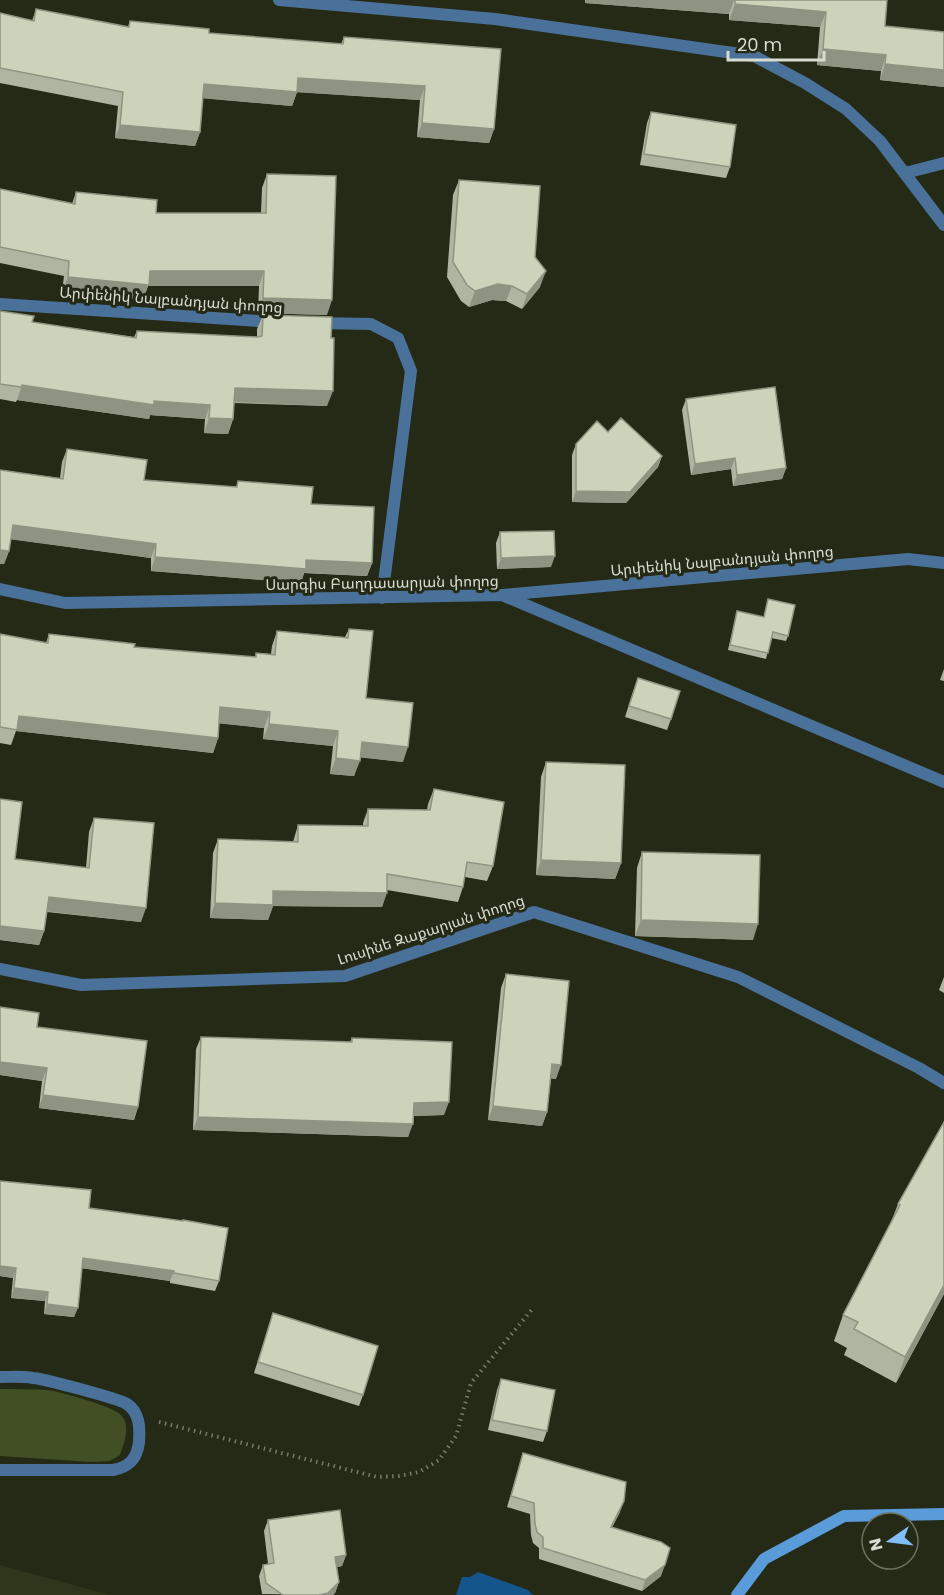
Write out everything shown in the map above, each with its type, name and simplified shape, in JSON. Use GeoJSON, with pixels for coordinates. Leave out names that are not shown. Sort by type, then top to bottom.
{"type":"FeatureCollection","features":[{"type":"Feature","properties":{"kind":"main road"},"geometry":{"type":"LineString","coordinates":[[737,1595],[764,1559],[844,1516],[944,1514]]}},
{"type":"Feature","properties":{"kind":"street"},"geometry":{"type":"LineString","coordinates":[[279,0],[495,19],[754,56],[805,83],[846,109],[880,141],[944,225]]}},
{"type":"Feature","properties":{"kind":"street"},"geometry":{"type":"LineString","coordinates":[[905,173],[944,163]]}},
{"type":"Feature","properties":{"kind":"street","name":"Արփենիկ Նալբանդյան փողոց"},"geometry":{"type":"LineString","coordinates":[[0,304],[283,322]]}},
{"type":"Feature","properties":{"kind":"street"},"geometry":{"type":"LineString","coordinates":[[305,323],[371,324],[398,338],[411,371],[382,598]]}},
{"type":"Feature","properties":{"kind":"street","name":"Արփենիկ Նալբանդյան փողոց"},"geometry":{"type":"LineString","coordinates":[[502,596],[908,559],[944,562]]}},
{"type":"Feature","properties":{"kind":"street","name":"Սարգիս Բաղդասարյան փողոց"},"geometry":{"type":"LineString","coordinates":[[0,589],[65,603],[502,596],[944,782]]}},
{"type":"Feature","properties":{"kind":"street","name":"Լուսինե Զաքարյան փողոց"},"geometry":{"type":"LineString","coordinates":[[0,969],[81,985],[345,976],[534,912],[738,977],[919,1068],[944,1083]]}},
{"type":"Feature","properties":{"kind":"street"},"geometry":{"type":"LineString","coordinates":[[0,1377],[33,1378],[127,1403],[138,1417],[138,1448],[133,1461],[124,1468],[113,1470],[0,1470]]}},
{"type":"Feature","properties":{"kind":"path"},"geometry":{"type":"LineString","coordinates":[[138,1417],[377,1477],[419,1472],[439,1460],[456,1436],[471,1383],[534,1307]]}},
{"type":"Feature","properties":{"kind":"shaded area"},"geometry":{"type":"Polygon","coordinates":[[[0,1389],[53,1391],[86,1400],[116,1412],[121,1415],[126,1424],[125,1440],[120,1455],[110,1461],[92,1462],[0,1456],[0,1389]]]}},
{"type":"Feature","properties":{"kind":"shaded area"},"geometry":{"type":"Polygon","coordinates":[[[0,1565],[110,1595],[0,1595],[0,1565]]]}},
{"type":"Feature","properties":{"kind":"water"},"geometry":{"type":"Polygon","coordinates":[[[478,1572],[528,1590],[533,1595],[456,1595],[462,1577],[470,1577],[478,1572]]]}},
{"type":"Feature","properties":{"kind":"building"},"geometry":{"type":"Polygon","coordinates":[[[735,0],[887,0],[885,26],[944,32],[944,70],[885,64],[886,55],[823,49],[826,12],[735,4],[735,0]]]}},
{"type":"Feature","properties":{"kind":"building"},"geometry":{"type":"Polygon","coordinates":[[[36,9],[129,27],[130,21],[209,29],[209,33],[343,44],[344,37],[501,49],[494,129],[422,123],[425,86],[298,78],[297,92],[204,84],[200,132],[120,125],[123,92],[0,68],[0,13],[34,21],[36,9]]]}},
{"type":"Feature","properties":{"kind":"building"},"geometry":{"type":"Polygon","coordinates":[[[651,112],[736,125],[730,167],[644,154],[651,112]]]}},
{"type":"Feature","properties":{"kind":"building"},"geometry":{"type":"Polygon","coordinates":[[[267,174],[336,176],[332,300],[263,298],[264,271],[150,271],[149,285],[68,277],[69,261],[0,247],[0,189],[75,204],[76,192],[157,200],[156,213],[266,213],[267,174]]]}},
{"type":"Feature","properties":{"kind":"building"},"geometry":{"type":"Polygon","coordinates":[[[459,180],[540,186],[535,257],[546,271],[527,294],[512,286],[498,284],[475,291],[467,285],[453,262],[459,180]]]}},
{"type":"Feature","properties":{"kind":"building"},"geometry":{"type":"Polygon","coordinates":[[[0,311],[34,316],[32,322],[136,338],[137,331],[258,337],[262,336],[263,315],[332,317],[333,391],[235,388],[233,419],[209,418],[210,405],[154,401],[154,405],[22,385],[21,387],[0,384],[0,311]]]}},
{"type":"Feature","properties":{"kind":"building"},"geometry":{"type":"Polygon","coordinates":[[[775,387],[786,468],[737,475],[735,458],[695,464],[686,399],[775,387]]]}},
{"type":"Feature","properties":{"kind":"building"},"geometry":{"type":"Polygon","coordinates":[[[621,418],[662,456],[630,492],[576,491],[576,444],[597,421],[608,432],[621,418]]]}},
{"type":"Feature","properties":{"kind":"building"},"geometry":{"type":"Polygon","coordinates":[[[67,449],[147,460],[144,480],[237,487],[238,481],[313,487],[311,504],[374,507],[372,563],[306,560],[306,569],[155,557],[156,544],[13,525],[9,551],[0,550],[0,470],[63,479],[67,449]]]}},
{"type":"Feature","properties":{"kind":"building"},"geometry":{"type":"Polygon","coordinates":[[[554,531],[555,556],[501,558],[500,532],[554,531]]]}},
{"type":"Feature","properties":{"kind":"building"},"geometry":{"type":"Polygon","coordinates":[[[768,599],[795,605],[788,636],[773,632],[768,653],[730,645],[737,611],[764,617],[768,599]]]}},
{"type":"Feature","properties":{"kind":"building"},"geometry":{"type":"Polygon","coordinates":[[[349,629],[373,631],[366,698],[413,703],[408,747],[362,742],[360,761],[336,758],[338,731],[269,724],[270,712],[220,707],[218,738],[19,716],[17,730],[0,727],[0,634],[48,643],[49,634],[135,644],[134,647],[256,657],[256,653],[275,655],[277,631],[348,638],[349,629]]]}},
{"type":"Feature","properties":{"kind":"building"},"geometry":{"type":"Polygon","coordinates":[[[638,678],[680,691],[671,719],[629,706],[638,678]]]}},
{"type":"Feature","properties":{"kind":"building"},"geometry":{"type":"Polygon","coordinates":[[[546,762],[625,765],[621,863],[541,860],[546,762]]]}},
{"type":"Feature","properties":{"kind":"building"},"geometry":{"type":"Polygon","coordinates":[[[434,789],[504,802],[493,866],[467,862],[463,887],[387,874],[387,893],[273,891],[273,905],[215,903],[218,839],[298,842],[298,825],[368,826],[368,809],[430,810],[434,789]]]}},
{"type":"Feature","properties":{"kind":"building"},"geometry":{"type":"Polygon","coordinates":[[[0,799],[22,802],[15,859],[89,868],[94,818],[154,823],[146,908],[49,897],[44,931],[0,926],[0,799]]]}},
{"type":"Feature","properties":{"kind":"building"},"geometry":{"type":"Polygon","coordinates":[[[642,852],[760,855],[758,924],[641,920],[642,852]]]}},
{"type":"Feature","properties":{"kind":"building"},"geometry":{"type":"Polygon","coordinates":[[[506,974],[569,981],[561,1065],[552,1064],[547,1112],[493,1106],[506,974]]]}},
{"type":"Feature","properties":{"kind":"building"},"geometry":{"type":"Polygon","coordinates":[[[0,1007],[39,1013],[37,1027],[147,1041],[138,1107],[43,1095],[47,1068],[0,1062],[0,1007]]]}},
{"type":"Feature","properties":{"kind":"building"},"geometry":{"type":"Polygon","coordinates":[[[201,1037],[352,1042],[352,1038],[452,1042],[449,1102],[414,1103],[413,1124],[198,1117],[201,1037]]]}},
{"type":"Feature","properties":{"kind":"building"},"geometry":{"type":"Polygon","coordinates":[[[944,1122],[944,1285],[905,1357],[854,1329],[858,1322],[843,1315],[900,1205],[898,1204],[944,1122]]]}},
{"type":"Feature","properties":{"kind":"building"},"geometry":{"type":"Polygon","coordinates":[[[0,1181],[91,1190],[89,1208],[228,1228],[219,1281],[174,1273],[174,1271],[83,1258],[78,1308],[47,1304],[48,1292],[14,1288],[16,1268],[0,1266],[0,1181]]]}},
{"type":"Feature","properties":{"kind":"building"},"geometry":{"type":"Polygon","coordinates":[[[273,1313],[378,1346],[363,1395],[258,1362],[273,1313]]]}},
{"type":"Feature","properties":{"kind":"building"},"geometry":{"type":"Polygon","coordinates":[[[501,1379],[555,1390],[547,1431],[492,1420],[501,1379]]]}},
{"type":"Feature","properties":{"kind":"building"},"geometry":{"type":"Polygon","coordinates":[[[523,1453],[626,1482],[624,1501],[611,1527],[661,1542],[670,1548],[665,1565],[645,1580],[543,1548],[543,1537],[537,1532],[535,1524],[534,1503],[511,1496],[523,1453]]]}},
{"type":"Feature","properties":{"kind":"building"},"geometry":{"type":"Polygon","coordinates":[[[340,1510],[346,1555],[335,1557],[339,1582],[328,1593],[283,1595],[266,1583],[263,1565],[274,1563],[268,1520],[340,1510]]]}}]}
